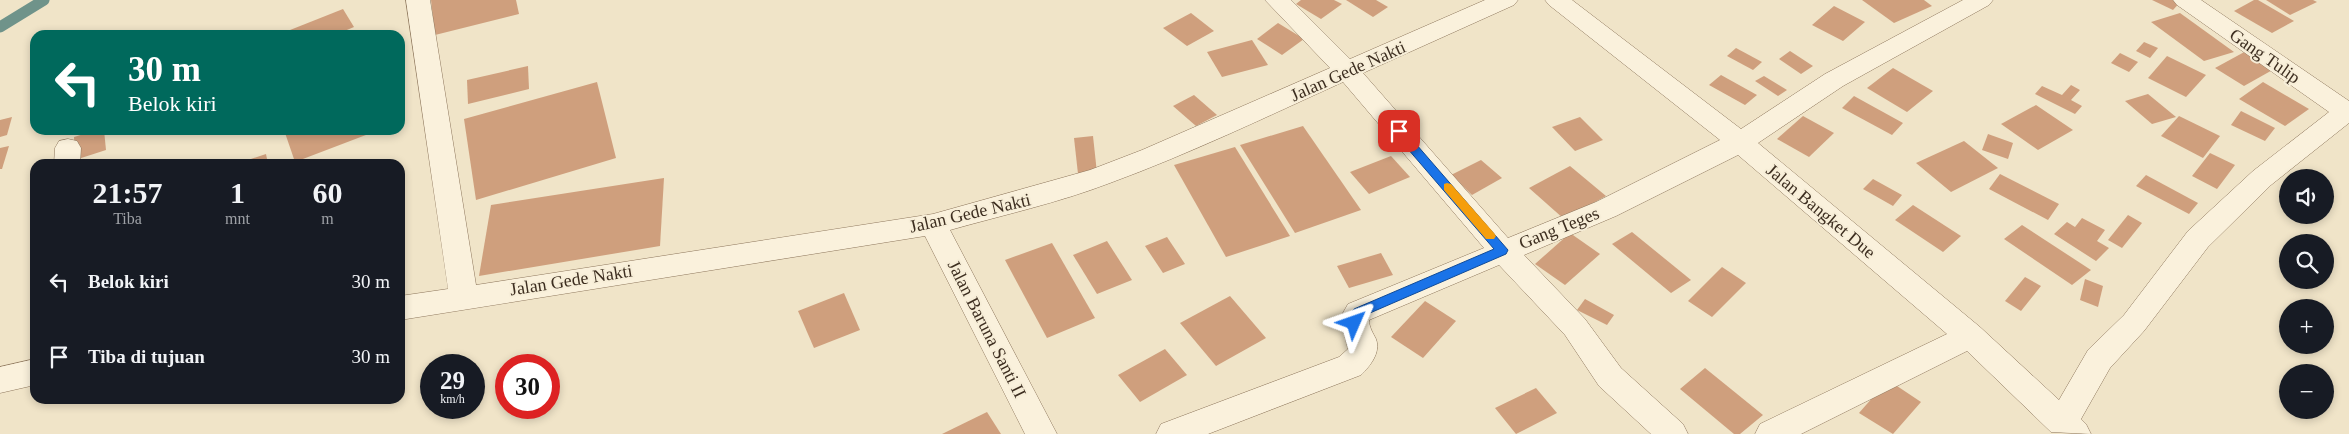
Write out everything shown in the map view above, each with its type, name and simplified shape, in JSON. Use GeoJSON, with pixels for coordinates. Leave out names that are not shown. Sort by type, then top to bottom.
{"type":"FeatureCollection","features":[{"type":"Feature","properties":{"kind":"street"},"geometry":{"type":"LineString","coordinates":[[418,0],[463,296]]}},
{"type":"Feature","properties":{"kind":"street"},"geometry":{"type":"LineString","coordinates":[[1277,0],[1348,72],[1502,250],[1575,327],[1610,377],[1672,434]]}},
{"type":"Feature","properties":{"kind":"street","name":"Jalan Gede Nakti"},"geometry":{"type":"LineString","coordinates":[[405,307],[463,296],[934,224],[1042,196],[1099,177],[1160,153],[1348,72],[1506,0]]}},
{"type":"Feature","properties":{"kind":"street","name":"Jalan Bangket Due"},"geometry":{"type":"LineString","coordinates":[[1557,0],[1740,142],[1970,336],[2068,428]]}},
{"type":"Feature","properties":{"kind":"street","name":"Gang Teges"},"geometry":{"type":"LineString","coordinates":[[1172,434],[1350,366],[1358,360],[1363,350],[1361,338],[1354,323],[1354,317],[1358,312],[1502,250],[1606,209],[1740,142],[1834,80],[1981,0]]}},
{"type":"Feature","properties":{"kind":"street","name":"Gang Tulip"},"geometry":{"type":"LineString","coordinates":[[2185,0],[2348,112]]}},
{"type":"Feature","properties":{"kind":"street"},"geometry":{"type":"LineString","coordinates":[[2068,428],[2099,359],[2134,323],[2198,239],[2262,178],[2348,112]]}},
{"type":"Feature","properties":{"kind":"street","name":"Jalan Baruna Santi II"},"geometry":{"type":"LineString","coordinates":[[934,224],[1041,434]]}},
{"type":"Feature","properties":{"kind":"street"},"geometry":{"type":"LineString","coordinates":[[1771,434],[1970,336]]}},
{"type":"Feature","properties":{"kind":"street"},"geometry":{"type":"LineString","coordinates":[[0,380],[30,373]]}},
{"type":"Feature","properties":{"kind":"building"},"geometry":{"type":"Polygon","coordinates":[[[431,0],[516,0],[519,14],[435,35],[431,0]]]}},
{"type":"Feature","properties":{"kind":"building"},"geometry":{"type":"Polygon","coordinates":[[[1301,0],[1334,0],[1342,4],[1321,19],[1296,4],[1301,0]]]}},
{"type":"Feature","properties":{"kind":"building"},"geometry":{"type":"Polygon","coordinates":[[[1346,0],[1376,0],[1388,7],[1373,17],[1346,0]]]}},
{"type":"Feature","properties":{"kind":"building"},"geometry":{"type":"Polygon","coordinates":[[[1862,0],[1924,0],[1932,6],[1894,23],[1862,0]]]}},
{"type":"Feature","properties":{"kind":"building"},"geometry":{"type":"Polygon","coordinates":[[[2152,0],[2182,0],[2173,10],[2152,0]]]}},
{"type":"Feature","properties":{"kind":"building"},"geometry":{"type":"Polygon","coordinates":[[[2254,0],[2258,0],[2294,21],[2272,33],[2234,11],[2254,0]]]}},
{"type":"Feature","properties":{"kind":"building"},"geometry":{"type":"Polygon","coordinates":[[[2266,0],[2313,0],[2317,2],[2290,15],[2266,0]]]}},
{"type":"Feature","properties":{"kind":"building"},"geometry":{"type":"Polygon","coordinates":[[[1834,6],[1865,22],[1843,41],[1812,25],[1834,6]]]}},
{"type":"Feature","properties":{"kind":"building"},"geometry":{"type":"Polygon","coordinates":[[[343,9],[354,27],[347,30],[290,30],[343,9]]]}},
{"type":"Feature","properties":{"kind":"building"},"geometry":{"type":"Polygon","coordinates":[[[1191,13],[1214,31],[1187,46],[1163,28],[1191,13]]]}},
{"type":"Feature","properties":{"kind":"building"},"geometry":{"type":"Polygon","coordinates":[[[2180,13],[2234,52],[2204,61],[2151,22],[2180,13]]]}},
{"type":"Feature","properties":{"kind":"building"},"geometry":{"type":"Polygon","coordinates":[[[1278,23],[1304,39],[1282,55],[1257,39],[1278,23]]]}},
{"type":"Feature","properties":{"kind":"building"},"geometry":{"type":"Polygon","coordinates":[[[1252,40],[1268,65],[1222,77],[1207,52],[1252,40]]]}},
{"type":"Feature","properties":{"kind":"building"},"geometry":{"type":"Polygon","coordinates":[[[2144,42],[2158,48],[2150,58],[2136,51],[2144,42]]]}},
{"type":"Feature","properties":{"kind":"building"},"geometry":{"type":"Polygon","coordinates":[[[1736,48],[1762,62],[1753,70],[1727,56],[1736,48]]]}},
{"type":"Feature","properties":{"kind":"building"},"geometry":{"type":"Polygon","coordinates":[[[2248,50],[2276,68],[2244,86],[2215,68],[2248,50]]]}},
{"type":"Feature","properties":{"kind":"building"},"geometry":{"type":"Polygon","coordinates":[[[1790,51],[1813,66],[1801,74],[1779,59],[1790,51]]]}},
{"type":"Feature","properties":{"kind":"building"},"geometry":{"type":"Polygon","coordinates":[[[2120,53],[2138,62],[2129,72],[2111,63],[2120,53]]]}},
{"type":"Feature","properties":{"kind":"building"},"geometry":{"type":"Polygon","coordinates":[[[2167,56],[2206,75],[2186,97],[2148,78],[2167,56]]]}},
{"type":"Feature","properties":{"kind":"building"},"geometry":{"type":"Polygon","coordinates":[[[528,66],[529,89],[468,104],[467,80],[528,66]]]}},
{"type":"Feature","properties":{"kind":"building"},"geometry":{"type":"Polygon","coordinates":[[[1893,68],[1933,91],[1907,112],[1867,88],[1893,68]]]}},
{"type":"Feature","properties":{"kind":"building"},"geometry":{"type":"Polygon","coordinates":[[[1721,75],[1757,95],[1745,105],[1709,85],[1721,75]]]}},
{"type":"Feature","properties":{"kind":"building"},"geometry":{"type":"Polygon","coordinates":[[[1764,76],[1787,90],[1778,96],[1755,81],[1764,76]]]}},
{"type":"Feature","properties":{"kind":"building"},"geometry":{"type":"Polygon","coordinates":[[[597,82],[616,158],[476,200],[464,119],[597,82]]]}},
{"type":"Feature","properties":{"kind":"building"},"geometry":{"type":"Polygon","coordinates":[[[2263,82],[2309,109],[2285,126],[2239,99],[2263,82]]]}},
{"type":"Feature","properties":{"kind":"building"},"geometry":{"type":"Polygon","coordinates":[[[2071,85],[2080,90],[2071,100],[2082,106],[2075,114],[2035,94],[2042,86],[2062,95],[2071,85]]]}},
{"type":"Feature","properties":{"kind":"building"},"geometry":{"type":"Polygon","coordinates":[[[2148,94],[2176,117],[2152,124],[2125,101],[2148,94]]]}},
{"type":"Feature","properties":{"kind":"building"},"geometry":{"type":"Polygon","coordinates":[[[1194,95],[1217,115],[1196,126],[1173,106],[1194,95]]]}},
{"type":"Feature","properties":{"kind":"building"},"geometry":{"type":"Polygon","coordinates":[[[1854,96],[1903,123],[1892,135],[1842,108],[1854,96]]]}},
{"type":"Feature","properties":{"kind":"building"},"geometry":{"type":"Polygon","coordinates":[[[2036,105],[2073,130],[2038,150],[2001,124],[2036,105]]]}},
{"type":"Feature","properties":{"kind":"building"},"geometry":{"type":"Polygon","coordinates":[[[2241,111],[2275,128],[2265,141],[2231,125],[2241,111]]]}},
{"type":"Feature","properties":{"kind":"building"},"geometry":{"type":"Polygon","coordinates":[[[1803,116],[1834,133],[1809,157],[1777,139],[1803,116]]]}},
{"type":"Feature","properties":{"kind":"building"},"geometry":{"type":"Polygon","coordinates":[[[2179,116],[2220,136],[2203,158],[2161,136],[2179,116]]]}},
{"type":"Feature","properties":{"kind":"building"},"geometry":{"type":"Polygon","coordinates":[[[12,117],[7,135],[0,137],[0,120],[12,117]]]}},
{"type":"Feature","properties":{"kind":"building"},"geometry":{"type":"Polygon","coordinates":[[[1580,117],[1603,140],[1575,151],[1552,127],[1580,117]]]}},
{"type":"Feature","properties":{"kind":"building"},"geometry":{"type":"Polygon","coordinates":[[[1303,126],[1361,210],[1295,233],[1240,145],[1303,126]]]}},
{"type":"Feature","properties":{"kind":"building"},"geometry":{"type":"Polygon","coordinates":[[[1988,134],[2013,143],[2008,159],[1982,150],[1988,134]]]}},
{"type":"Feature","properties":{"kind":"building"},"geometry":{"type":"Polygon","coordinates":[[[81,135],[104,135],[106,150],[75,159],[74,137],[81,135]]]}},
{"type":"Feature","properties":{"kind":"building"},"geometry":{"type":"Polygon","coordinates":[[[286,135],[366,135],[303,159],[294,159],[286,135]]]}},
{"type":"Feature","properties":{"kind":"building"},"geometry":{"type":"Polygon","coordinates":[[[1093,136],[1097,173],[1078,174],[1074,138],[1093,136]]]}},
{"type":"Feature","properties":{"kind":"building"},"geometry":{"type":"Polygon","coordinates":[[[1964,141],[1998,168],[1951,192],[1916,163],[1964,141]]]}},
{"type":"Feature","properties":{"kind":"building"},"geometry":{"type":"Polygon","coordinates":[[[9,146],[2,169],[0,169],[0,148],[9,146]]]}},
{"type":"Feature","properties":{"kind":"building"},"geometry":{"type":"Polygon","coordinates":[[[1235,147],[1290,236],[1226,257],[1174,165],[1235,147]]]}},
{"type":"Feature","properties":{"kind":"building"},"geometry":{"type":"Polygon","coordinates":[[[2210,153],[2235,165],[2217,189],[2192,176],[2210,153]]]}},
{"type":"Feature","properties":{"kind":"building"},"geometry":{"type":"Polygon","coordinates":[[[266,154],[267,159],[251,159],[266,154]]]}},
{"type":"Feature","properties":{"kind":"building"},"geometry":{"type":"Polygon","coordinates":[[[1391,156],[1410,177],[1369,194],[1350,172],[1391,156]]]}},
{"type":"Feature","properties":{"kind":"building"},"geometry":{"type":"Polygon","coordinates":[[[1481,160],[1502,178],[1472,195],[1451,175],[1481,160]]]}},
{"type":"Feature","properties":{"kind":"building"},"geometry":{"type":"Polygon","coordinates":[[[1570,166],[1606,196],[1564,219],[1529,188],[1570,166]]]}},
{"type":"Feature","properties":{"kind":"building"},"geometry":{"type":"Polygon","coordinates":[[[2000,174],[2059,204],[2048,220],[1989,189],[2000,174]]]}},
{"type":"Feature","properties":{"kind":"building"},"geometry":{"type":"Polygon","coordinates":[[[2146,175],[2198,203],[2189,214],[2136,186],[2146,175]]]}},
{"type":"Feature","properties":{"kind":"building"},"geometry":{"type":"Polygon","coordinates":[[[664,178],[660,246],[479,276],[491,205],[664,178]]]}},
{"type":"Feature","properties":{"kind":"building"},"geometry":{"type":"Polygon","coordinates":[[[1873,179],[1902,195],[1893,206],[1863,189],[1873,179]]]}},
{"type":"Feature","properties":{"kind":"building"},"geometry":{"type":"Polygon","coordinates":[[[1913,205],[1961,236],[1943,252],[1895,220],[1913,205]]]}},
{"type":"Feature","properties":{"kind":"building"},"geometry":{"type":"Polygon","coordinates":[[[2128,215],[2142,223],[2122,248],[2108,240],[2128,215]]]}},
{"type":"Feature","properties":{"kind":"building"},"geometry":{"type":"Polygon","coordinates":[[[2082,218],[2105,230],[2097,241],[2109,248],[2096,261],[2054,234],[2067,222],[2075,227],[2082,218]]]}},
{"type":"Feature","properties":{"kind":"building"},"geometry":{"type":"Polygon","coordinates":[[[2022,225],[2091,270],[2072,285],[2004,239],[2022,225]]]}},
{"type":"Feature","properties":{"kind":"building"},"geometry":{"type":"Polygon","coordinates":[[[1632,232],[1691,280],[1671,293],[1612,244],[1632,232]]]}},
{"type":"Feature","properties":{"kind":"building"},"geometry":{"type":"Polygon","coordinates":[[[1570,233],[1600,254],[1565,285],[1535,264],[1570,233]]]}},
{"type":"Feature","properties":{"kind":"building"},"geometry":{"type":"Polygon","coordinates":[[[1167,237],[1185,264],[1163,273],[1145,246],[1167,237]]]}},
{"type":"Feature","properties":{"kind":"building"},"geometry":{"type":"Polygon","coordinates":[[[1107,241],[1132,280],[1097,294],[1073,255],[1107,241]]]}},
{"type":"Feature","properties":{"kind":"building"},"geometry":{"type":"Polygon","coordinates":[[[1052,243],[1095,318],[1047,338],[1005,260],[1052,243]]]}},
{"type":"Feature","properties":{"kind":"building"},"geometry":{"type":"Polygon","coordinates":[[[1381,253],[1393,275],[1349,288],[1337,266],[1381,253]]]}},
{"type":"Feature","properties":{"kind":"building"},"geometry":{"type":"Polygon","coordinates":[[[1722,267],[1746,283],[1712,317],[1688,301],[1722,267]]]}},
{"type":"Feature","properties":{"kind":"building"},"geometry":{"type":"Polygon","coordinates":[[[2025,277],[2041,286],[2021,311],[2005,301],[2025,277]]]}},
{"type":"Feature","properties":{"kind":"building"},"geometry":{"type":"Polygon","coordinates":[[[2085,279],[2103,286],[2098,307],[2080,300],[2085,279]]]}},
{"type":"Feature","properties":{"kind":"building"},"geometry":{"type":"Polygon","coordinates":[[[844,293],[860,330],[814,348],[798,311],[844,293]]]}},
{"type":"Feature","properties":{"kind":"building"},"geometry":{"type":"Polygon","coordinates":[[[1230,296],[1266,338],[1216,366],[1180,323],[1230,296]]]}},
{"type":"Feature","properties":{"kind":"building"},"geometry":{"type":"Polygon","coordinates":[[[1585,299],[1614,315],[1607,325],[1577,310],[1585,299]]]}},
{"type":"Feature","properties":{"kind":"building"},"geometry":{"type":"Polygon","coordinates":[[[1425,301],[1456,321],[1423,358],[1391,337],[1425,301]]]}},
{"type":"Feature","properties":{"kind":"building"},"geometry":{"type":"Polygon","coordinates":[[[1165,349],[1187,375],[1140,402],[1118,375],[1165,349]]]}},
{"type":"Feature","properties":{"kind":"building"},"geometry":{"type":"Polygon","coordinates":[[[1705,368],[1763,415],[1740,434],[1734,434],[1680,389],[1705,368]]]}},
{"type":"Feature","properties":{"kind":"building"},"geometry":{"type":"Polygon","coordinates":[[[1888,380],[1921,402],[1893,434],[1859,413],[1888,380]]]}},
{"type":"Feature","properties":{"kind":"building"},"geometry":{"type":"Polygon","coordinates":[[[1536,388],[1557,413],[1516,434],[1495,408],[1536,388]]]}},
{"type":"Feature","properties":{"kind":"building"},"geometry":{"type":"Polygon","coordinates":[[[987,412],[1001,434],[942,434],[987,412]]]}},
{"type":"Feature","properties":{"kind":"waterway"},"geometry":{"type":"LineString","coordinates":[[0,27],[44,0]]}},
{"type":"Feature","properties":{"kind":"slow traffic"},"geometry":{"type":"LineString","coordinates":[[1447,187],[1490,236]]}},
{"type":"Feature","properties":{"kind":"route"},"geometry":{"type":"LineString","coordinates":[[1354,323],[1354,317],[1358,312],[1476,263],[1502,250],[1399,131]]}}]}
